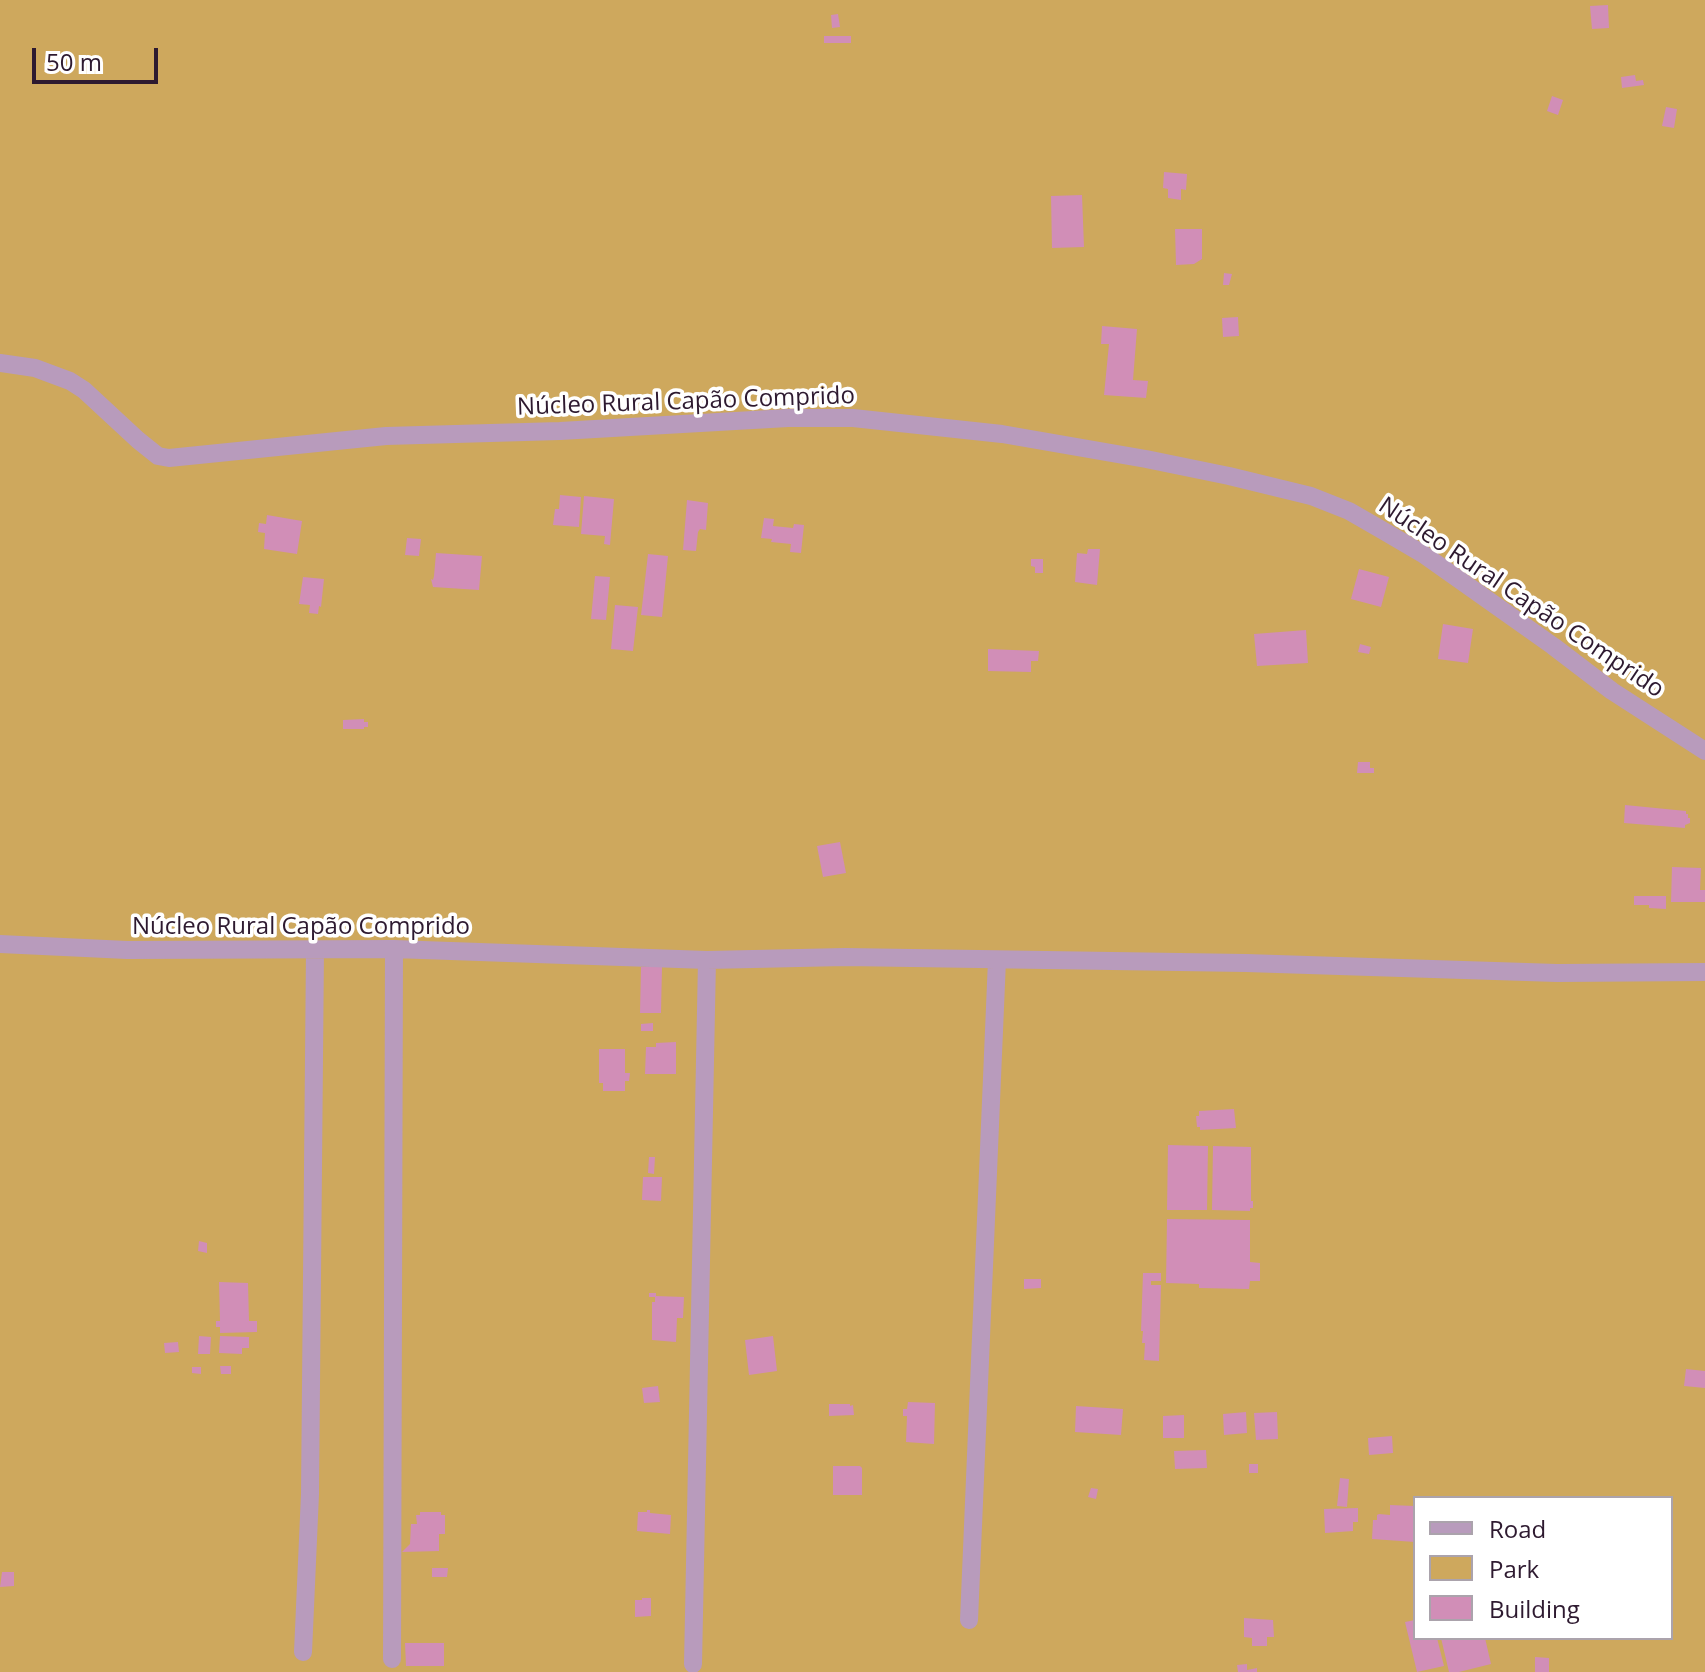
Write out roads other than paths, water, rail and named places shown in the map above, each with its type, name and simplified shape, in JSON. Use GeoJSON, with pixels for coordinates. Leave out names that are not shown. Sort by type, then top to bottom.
{"type":"FeatureCollection","features":[{"type":"Feature","properties":{"kind":"street","name":"Núcleo Rural Capão Comprido"},"geometry":{"type":"LineString","coordinates":[[0,363],[35,368],[70,381],[158,456],[169,458],[386,436],[560,431],[788,418],[853,418],[1002,434],[1229,476],[1311,496],[1349,511],[1382,530],[1423,554],[1612,691],[1705,751]]}},
{"type":"Feature","properties":{"kind":"street","name":"Núcleo Rural Capão Comprido"},"geometry":{"type":"LineString","coordinates":[[0,944],[127,950],[394,949],[707,960],[845,957],[1246,963],[1557,973],[1705,972]]}},
{"type":"Feature","properties":{"kind":"street"},"geometry":{"type":"LineString","coordinates":[[303,1652],[310,1478],[315,949]]}},
{"type":"Feature","properties":{"kind":"street"},"geometry":{"type":"LineString","coordinates":[[392,1659],[394,949]]}},
{"type":"Feature","properties":{"kind":"street"},"geometry":{"type":"LineString","coordinates":[[693,1664],[707,960]]}},
{"type":"Feature","properties":{"kind":"street"},"geometry":{"type":"LineString","coordinates":[[969,1620],[997,960]]}}]}
